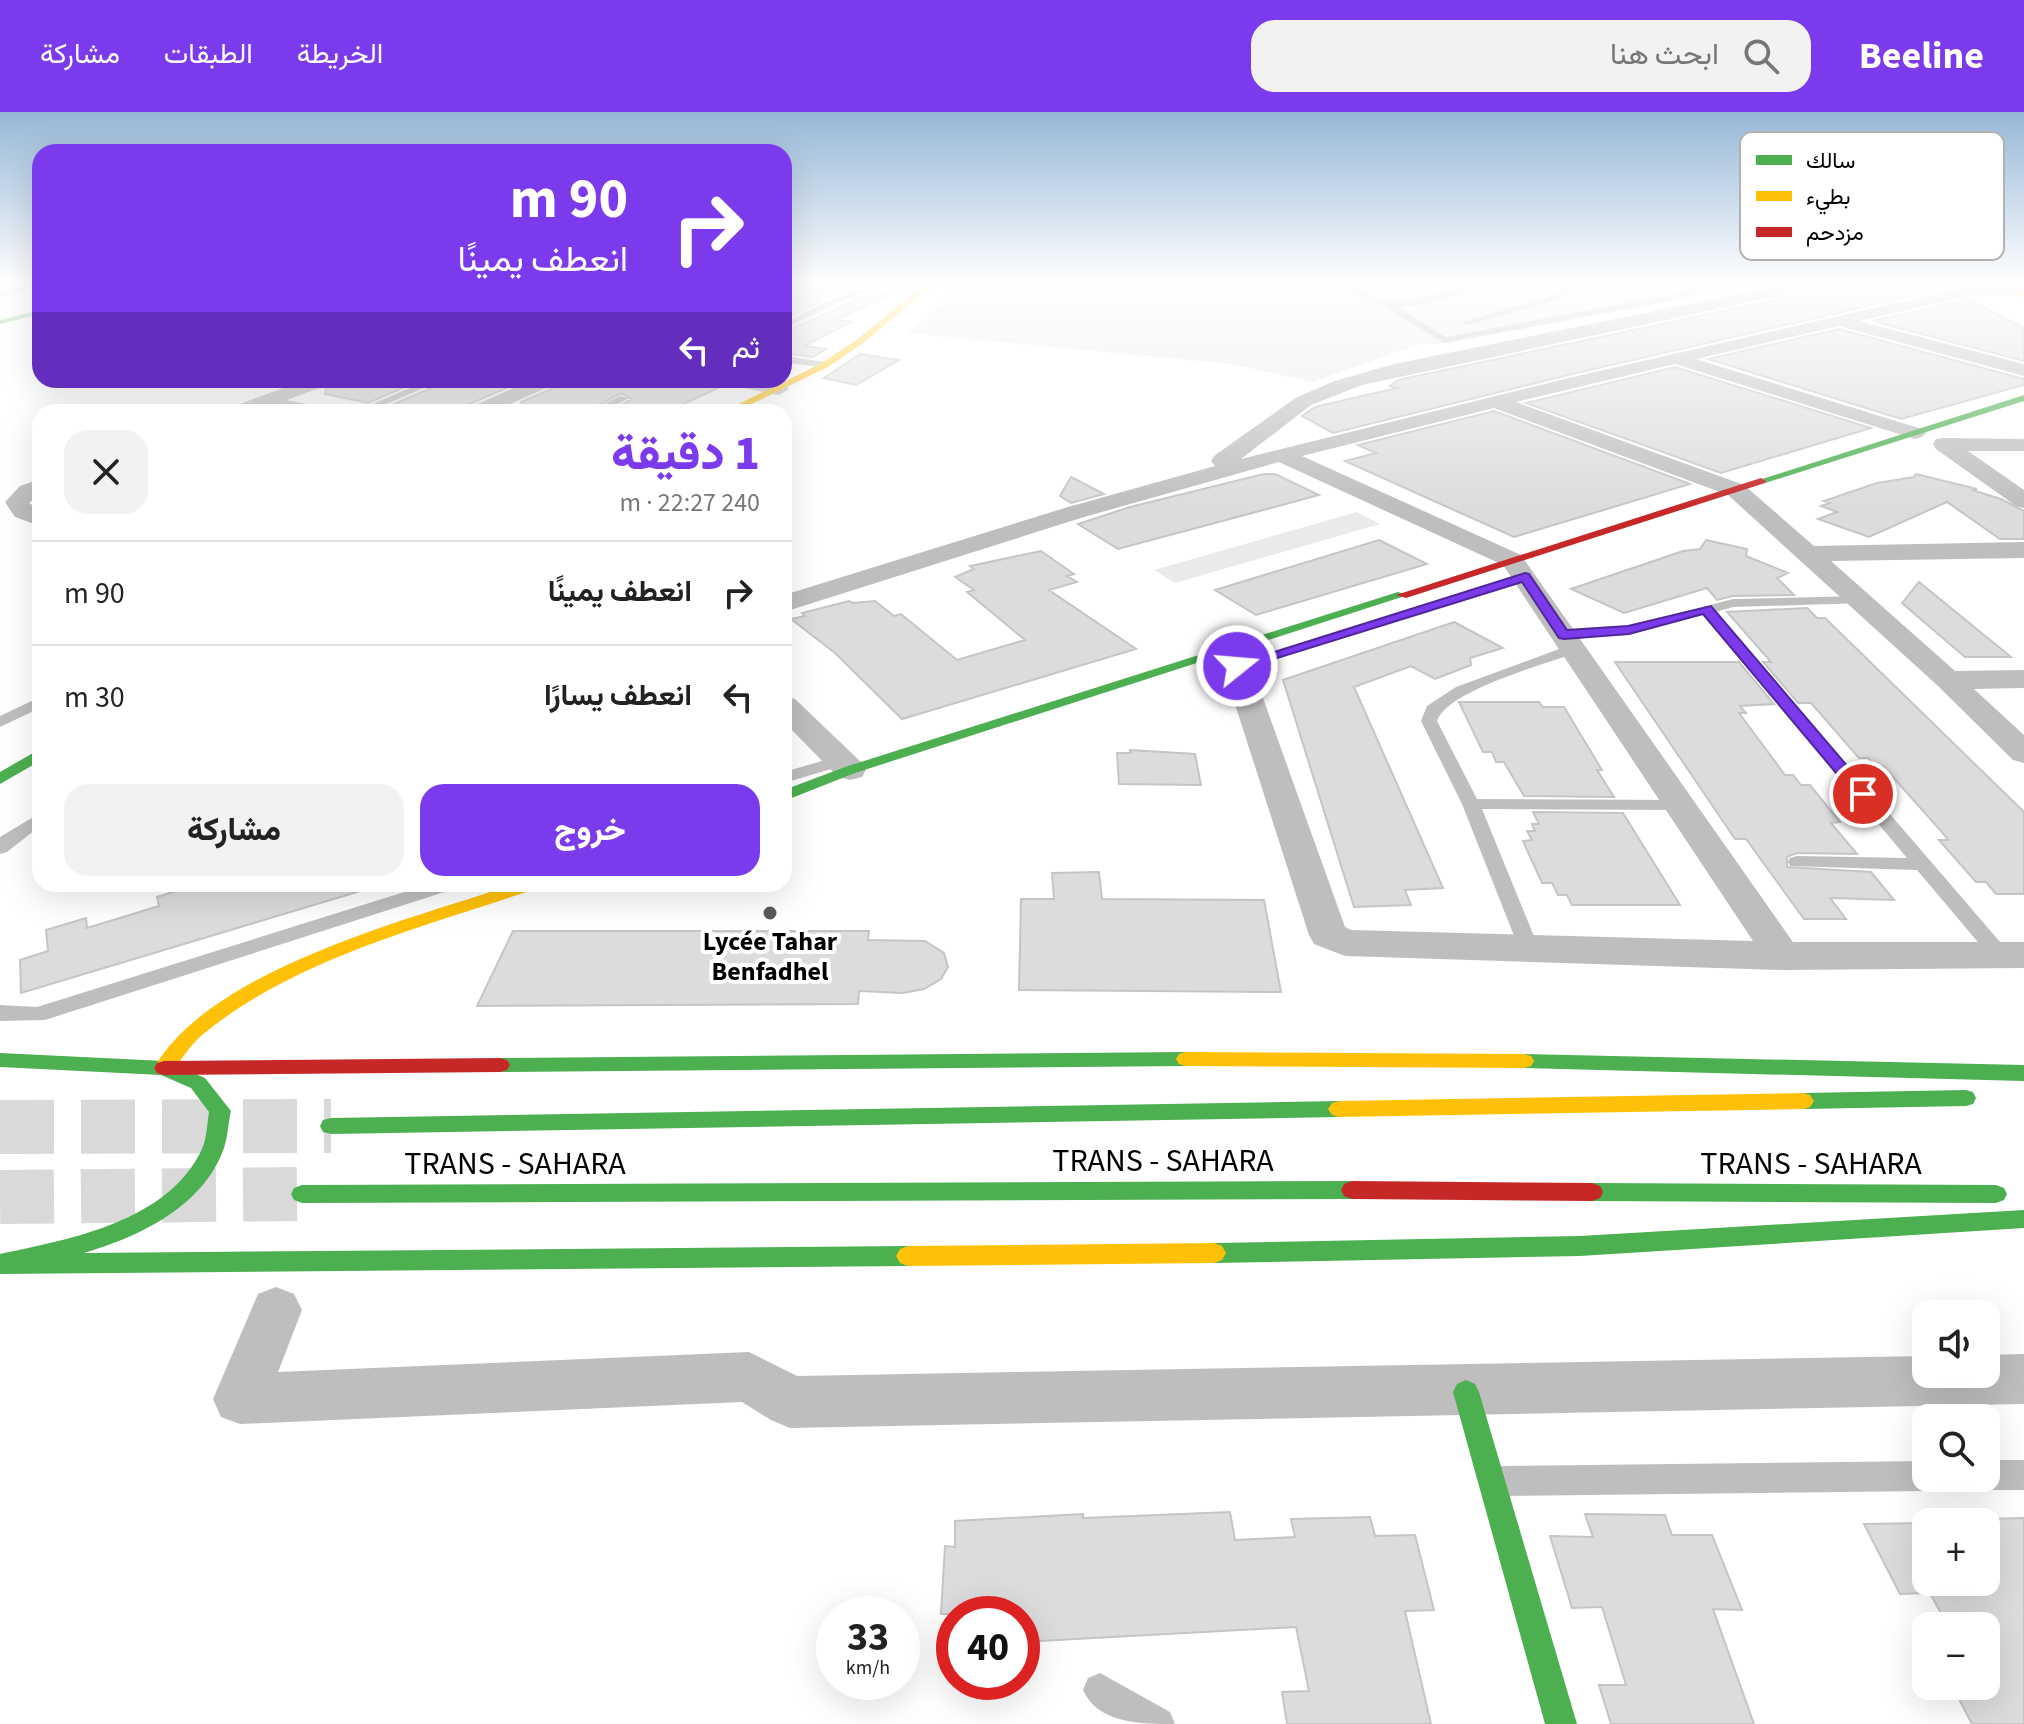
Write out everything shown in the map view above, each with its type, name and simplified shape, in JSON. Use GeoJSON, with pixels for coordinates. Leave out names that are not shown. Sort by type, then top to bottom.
{"type":"FeatureCollection","features":[{"type":"Feature","properties":{"kind":"main road"},"geometry":{"type":"LineString","coordinates":[[792,382],[835,358]]}},
{"type":"Feature","properties":{"kind":"main road"},"geometry":{"type":"LineString","coordinates":[[775,404],[865,358]]}},
{"type":"Feature","properties":{"kind":"main road"},"geometry":{"type":"LineString","coordinates":[[745,404],[779,389]]}},
{"type":"Feature","properties":{"kind":"main road"},"geometry":{"type":"LineString","coordinates":[[792,794],[845,765],[1522,573],[1747,501],[1915,433],[2024,398]]}},
{"type":"Feature","properties":{"kind":"main road"},"geometry":{"type":"LineString","coordinates":[[1936,446],[1997,427]]}},
{"type":"Feature","properties":{"kind":"main road"},"geometry":{"type":"LineString","coordinates":[[792,797],[861,784],[1234,657],[1343,633]]}},
{"type":"Feature","properties":{"kind":"main road"},"geometry":{"type":"LineString","coordinates":[[0,779],[32,759]]}},
{"type":"Feature","properties":{"kind":"main road"},"geometry":{"type":"LineString","coordinates":[[164,1068],[192,1032],[237,1000],[290,971],[338,951],[509,892]]}},
{"type":"Feature","properties":{"kind":"main road"},"geometry":{"type":"LineString","coordinates":[[0,1060],[164,1068],[1210,1059],[1813,1065],[2024,1073]]}},
{"type":"Feature","properties":{"kind":"main road"},"geometry":{"type":"LineString","coordinates":[[0,1264],[77,1248],[112,1235],[146,1216],[190,1184],[211,1152],[220,1111],[198,1083],[164,1068]]}},
{"type":"Feature","properties":{"kind":"main road","name":"TRANS - SAHARA"},"geometry":{"type":"LineString","coordinates":[[331,1126],[1992,1098]]}},
{"type":"Feature","properties":{"kind":"main road","name":"TRANS - SAHARA"},"geometry":{"type":"LineString","coordinates":[[302,1194],[1150,1189],[2008,1194]]}},
{"type":"Feature","properties":{"kind":"main road"},"geometry":{"type":"LineString","coordinates":[[0,1264],[1133,1254],[1564,1246],[2024,1219]]}},
{"type":"Feature","properties":{"kind":"main road"},"geometry":{"type":"LineString","coordinates":[[1466,1392],[1561,1724]]}},
{"type":"Feature","properties":{"kind":"street"},"geometry":{"type":"LineString","coordinates":[[1173,485],[1239,452],[1294,407],[1349,383],[1451,358]]}},
{"type":"Feature","properties":{"kind":"street"},"geometry":{"type":"LineString","coordinates":[[792,602],[1173,485],[1674,358]]}},
{"type":"Feature","properties":{"kind":"street"},"geometry":{"type":"LineString","coordinates":[[1676,358],[1915,433]]}},
{"type":"Feature","properties":{"kind":"street"},"geometry":{"type":"LineString","coordinates":[[1980,358],[2024,370]]}},
{"type":"Feature","properties":{"kind":"street"},"geometry":{"type":"LineString","coordinates":[[257,404],[301,388]]}},
{"type":"Feature","properties":{"kind":"street"},"geometry":{"type":"LineString","coordinates":[[493,404],[530,388]]}},
{"type":"Feature","properties":{"kind":"street"},"geometry":{"type":"LineString","coordinates":[[774,388],[779,389]]}},
{"type":"Feature","properties":{"kind":"street"},"geometry":{"type":"LineString","coordinates":[[1497,402],[1747,501],[1948,680],[2024,753]]}},
{"type":"Feature","properties":{"kind":"street"},"geometry":{"type":"LineString","coordinates":[[1936,446],[2024,445]]}},
{"type":"Feature","properties":{"kind":"street"},"geometry":{"type":"LineString","coordinates":[[1936,446],[2024,501]]}},
{"type":"Feature","properties":{"kind":"street"},"geometry":{"type":"LineString","coordinates":[[1283,456],[1522,573],[1783,957]]}},
{"type":"Feature","properties":{"kind":"street"},"geometry":{"type":"LineString","coordinates":[[32,489],[17,502],[23,512],[32,516]]}},
{"type":"Feature","properties":{"kind":"street"},"geometry":{"type":"LineString","coordinates":[[1806,554],[2024,550]]}},
{"type":"Feature","properties":{"kind":"street"},"geometry":{"type":"LineString","coordinates":[[1234,657],[1328,935],[1345,943],[1783,957],[2012,955]]}},
{"type":"Feature","properties":{"kind":"street"},"geometry":{"type":"LineString","coordinates":[[1948,680],[2024,679]]}},
{"type":"Feature","properties":{"kind":"street"},"geometry":{"type":"LineString","coordinates":[[792,713],[845,765]]}},
{"type":"Feature","properties":{"kind":"street"},"geometry":{"type":"LineString","coordinates":[[276,1310],[240,1399],[749,1377],[790,1402],[1466,1392],[2024,1379]]}},
{"type":"Feature","properties":{"kind":"lane"},"geometry":{"type":"LineString","coordinates":[[792,360],[825,365]]}},
{"type":"Feature","properties":{"kind":"lane"},"geometry":{"type":"LineString","coordinates":[[379,404],[418,388]]}},
{"type":"Feature","properties":{"kind":"lane"},"geometry":{"type":"LineString","coordinates":[[611,404],[624,398]]}},
{"type":"Feature","properties":{"kind":"lane"},"geometry":{"type":"LineString","coordinates":[[268,400],[291,404]]}},
{"type":"Feature","properties":{"kind":"lane"},"geometry":{"type":"LineString","coordinates":[[1530,951],[1471,804],[1429,721],[1433,709],[1462,690],[1568,642],[1733,603],[1859,600]]}},
{"type":"Feature","properties":{"kind":"lane"},"geometry":{"type":"LineString","coordinates":[[1706,609],[1922,864],[2012,955]]}},
{"type":"Feature","properties":{"kind":"lane"},"geometry":{"type":"LineString","coordinates":[[0,722],[32,706]]}},
{"type":"Feature","properties":{"kind":"lane"},"geometry":{"type":"LineString","coordinates":[[792,776],[845,765]]}},
{"type":"Feature","properties":{"kind":"lane"},"geometry":{"type":"LineString","coordinates":[[1471,804],[1680,805]]}},
{"type":"Feature","properties":{"kind":"lane"},"geometry":{"type":"LineString","coordinates":[[0,848],[32,823]]}},
{"type":"Feature","properties":{"kind":"lane"},"geometry":{"type":"LineString","coordinates":[[1797,862],[1922,864]]}},
{"type":"Feature","properties":{"kind":"lane"},"geometry":{"type":"LineString","coordinates":[[0,1013],[37,1015],[425,892]]}},
{"type":"Feature","properties":{"kind":"lane"},"geometry":{"type":"LineString","coordinates":[[2000,1475],[2024,1475]]}},
{"type":"Feature","properties":{"kind":"lane"},"geometry":{"type":"LineString","coordinates":[[1491,1481],[1912,1476]]}},
{"type":"Feature","properties":{"kind":"lane"},"geometry":{"type":"LineString","coordinates":[[1100,1690],[1158,1724]]}},
{"type":"Feature","properties":{"kind":"shaded area"},"geometry":{"type":"Polygon","coordinates":[[[1171,358],[1379,358],[1313,382],[1232,364],[1171,358]]]}},
{"type":"Feature","properties":{"kind":"shaded area"},"geometry":{"type":"Polygon","coordinates":[[[1357,512],[1380,524],[1175,583],[1154,570],[1357,512]]]}},
{"type":"Feature","properties":{"kind":"building"},"geometry":{"type":"Polygon","coordinates":[[[854,358],[899,360],[856,385],[824,378],[854,358]]]}},
{"type":"Feature","properties":{"kind":"building"},"geometry":{"type":"Polygon","coordinates":[[[1500,358],[1641,358],[1333,433],[1302,416],[1315,407],[1397,388],[1390,386],[1398,380],[1500,358]]]}},
{"type":"Feature","properties":{"kind":"building"},"geometry":{"type":"Polygon","coordinates":[[[1947,358],[2024,379],[2024,385],[1901,419],[1708,359],[1947,358]]]}},
{"type":"Feature","properties":{"kind":"building"},"geometry":{"type":"Polygon","coordinates":[[[1675,367],[1871,428],[1721,473],[1526,403],[1675,367]]]}},
{"type":"Feature","properties":{"kind":"building"},"geometry":{"type":"Polygon","coordinates":[[[403,388],[368,403],[325,394],[326,389],[403,388]]]}},
{"type":"Feature","properties":{"kind":"building"},"geometry":{"type":"Polygon","coordinates":[[[431,388],[506,388],[469,404],[394,404],[431,388]]]}},
{"type":"Feature","properties":{"kind":"building"},"geometry":{"type":"Polygon","coordinates":[[[554,388],[718,388],[683,404],[623,404],[632,399],[621,393],[601,404],[521,402],[554,388]]]}},
{"type":"Feature","properties":{"kind":"building"},"geometry":{"type":"Polygon","coordinates":[[[1494,411],[1690,484],[1514,537],[1345,461],[1376,453],[1358,445],[1494,411]]]}},
{"type":"Feature","properties":{"kind":"building"},"geometry":{"type":"Polygon","coordinates":[[[1264,474],[1275,474],[1319,495],[1118,549],[1078,524],[1130,507],[1264,474]]]}},
{"type":"Feature","properties":{"kind":"building"},"geometry":{"type":"Polygon","coordinates":[[[1916,474],[1977,489],[1972,490],[2001,499],[2024,511],[2024,539],[2000,539],[1947,502],[1869,537],[1818,519],[1837,512],[1821,506],[1830,503],[1824,501],[1916,474]]]}},
{"type":"Feature","properties":{"kind":"building"},"geometry":{"type":"Polygon","coordinates":[[[1071,477],[1104,494],[1071,503],[1060,496],[1071,477]]]}},
{"type":"Feature","properties":{"kind":"building"},"geometry":{"type":"Polygon","coordinates":[[[1379,540],[1427,564],[1256,615],[1215,590],[1379,540]]]}},
{"type":"Feature","properties":{"kind":"building"},"geometry":{"type":"Polygon","coordinates":[[[1706,540],[1747,549],[1746,556],[1788,573],[1777,578],[1794,595],[1733,596],[1717,600],[1707,588],[1624,613],[1571,589],[1683,551],[1700,549],[1706,540]]]}},
{"type":"Feature","properties":{"kind":"building"},"geometry":{"type":"Polygon","coordinates":[[[1041,551],[1074,574],[1067,576],[1077,582],[1049,590],[1136,649],[902,719],[835,653],[792,620],[805,616],[802,613],[849,601],[875,601],[894,616],[901,614],[957,660],[1025,640],[967,592],[974,590],[955,577],[974,569],[970,566],[1041,551]]]}},
{"type":"Feature","properties":{"kind":"building"},"geometry":{"type":"Polygon","coordinates":[[[1919,582],[2011,657],[1965,657],[1902,603],[1919,582]]]}},
{"type":"Feature","properties":{"kind":"building"},"geometry":{"type":"Polygon","coordinates":[[[1807,608],[1817,618],[1825,618],[2024,812],[2024,894],[1996,894],[1986,882],[1976,882],[1939,840],[1948,840],[1941,831],[1884,767],[1876,767],[1868,758],[1859,758],[1811,703],[1798,703],[1763,662],[1771,662],[1727,612],[1807,608]]]}},
{"type":"Feature","properties":{"kind":"building"},"geometry":{"type":"Polygon","coordinates":[[[1454,622],[1503,648],[1470,658],[1471,665],[1435,679],[1411,666],[1354,687],[1443,888],[1405,890],[1411,905],[1354,907],[1283,680],[1454,622]]]}},
{"type":"Feature","properties":{"kind":"building"},"geometry":{"type":"Polygon","coordinates":[[[1615,662],[1739,662],[1774,704],[1740,706],[1746,713],[1739,713],[1785,775],[1793,775],[1801,785],[1810,785],[1840,822],[1831,823],[1857,854],[1796,853],[1787,857],[1787,867],[1871,872],[1894,900],[1830,898],[1846,919],[1804,919],[1746,839],[1735,839],[1615,662]]]}},
{"type":"Feature","properties":{"kind":"building"},"geometry":{"type":"Polygon","coordinates":[[[1459,702],[1539,702],[1543,707],[1564,707],[1602,770],[1597,770],[1614,797],[1524,796],[1504,762],[1496,762],[1492,752],[1483,752],[1459,702]]]}},
{"type":"Feature","properties":{"kind":"building"},"geometry":{"type":"Polygon","coordinates":[[[1130,750],[1195,754],[1201,785],[1119,784],[1117,753],[1131,753],[1130,750]]]}},
{"type":"Feature","properties":{"kind":"building"},"geometry":{"type":"Polygon","coordinates":[[[1533,812],[1623,813],[1680,905],[1572,905],[1567,895],[1558,895],[1552,883],[1542,883],[1523,841],[1532,840],[1527,831],[1535,831],[1532,824],[1539,824],[1533,812]]]}},
{"type":"Feature","properties":{"kind":"building"},"geometry":{"type":"Polygon","coordinates":[[[1099,872],[1102,899],[1264,900],[1281,992],[1019,990],[1021,899],[1054,899],[1052,873],[1099,872]]]}},
{"type":"Feature","properties":{"kind":"building"},"geometry":{"type":"Polygon","coordinates":[[[174,892],[357,892],[21,993],[20,960],[48,951],[46,930],[86,918],[87,928],[159,906],[157,897],[174,892]]]}},
{"type":"Feature","properties":{"kind":"building"},"geometry":{"type":"Polygon","coordinates":[[[513,931],[869,931],[868,940],[925,941],[944,953],[948,967],[941,979],[924,989],[903,993],[859,991],[858,1004],[477,1006],[513,931]]]}},
{"type":"Feature","properties":{"kind":"building"},"geometry":{"type":"Polygon","coordinates":[[[1230,1512],[1235,1540],[1295,1537],[1291,1519],[1370,1517],[1375,1536],[1415,1535],[1434,1610],[1405,1611],[1431,1724],[1287,1724],[1282,1692],[1309,1691],[1296,1627],[1040,1641],[1040,1596],[942,1596],[945,1546],[955,1547],[955,1521],[1083,1514],[1083,1518],[1230,1512]]]}},
{"type":"Feature","properties":{"kind":"building"},"geometry":{"type":"Polygon","coordinates":[[[1585,1514],[1665,1515],[1672,1535],[1712,1535],[1742,1610],[1713,1609],[1754,1724],[1611,1724],[1599,1685],[1626,1685],[1602,1607],[1572,1608],[1550,1536],[1593,1537],[1585,1514]]]}},
{"type":"Feature","properties":{"kind":"building"},"geometry":{"type":"Polygon","coordinates":[[[2024,1518],[2024,1724],[1972,1724],[1959,1700],[2000,1700],[2000,1612],[1940,1612],[1932,1596],[2000,1596],[2000,1519],[2024,1518]]]}},
{"type":"Feature","properties":{"kind":"building"},"geometry":{"type":"Polygon","coordinates":[[[1912,1523],[1912,1594],[1900,1594],[1864,1524],[1912,1523]]]}},
{"type":"Feature","properties":{"kind":"tunnel"},"geometry":{"type":"LineString","coordinates":[[0,1127],[331,1126]]}},
{"type":"Feature","properties":{"kind":"tunnel"},"geometry":{"type":"LineString","coordinates":[[0,1197],[302,1194]]}},
{"type":"Feature","properties":{"kind":"traffic: fast"},"geometry":{"type":"LineString","coordinates":[[1761,481],[2024,398]]}},
{"type":"Feature","properties":{"kind":"traffic: fast"},"geometry":{"type":"LineString","coordinates":[[792,793],[850,770],[1402,595]]}},
{"type":"Feature","properties":{"kind":"traffic: fast"},"geometry":{"type":"LineString","coordinates":[[0,779],[32,759]]}},
{"type":"Feature","properties":{"kind":"traffic: fast"},"geometry":{"type":"LineString","coordinates":[[500,1065],[1186,1059]]}},
{"type":"Feature","properties":{"kind":"traffic: fast"},"geometry":{"type":"LineString","coordinates":[[0,1060],[164,1068],[198,1083],[220,1111],[211,1153],[194,1179],[173,1200],[147,1217],[90,1242],[0,1264]]}},
{"type":"Feature","properties":{"kind":"traffic: fast"},"geometry":{"type":"LineString","coordinates":[[1524,1061],[2024,1073]]}},
{"type":"Feature","properties":{"kind":"traffic: fast"},"geometry":{"type":"LineString","coordinates":[[1803,1101],[1966,1098]]}},
{"type":"Feature","properties":{"kind":"traffic: fast"},"geometry":{"type":"LineString","coordinates":[[331,1126],[1339,1109]]}},
{"type":"Feature","properties":{"kind":"traffic: fast"},"geometry":{"type":"LineString","coordinates":[[302,1194],[1352,1190]]}},
{"type":"Feature","properties":{"kind":"traffic: fast"},"geometry":{"type":"LineString","coordinates":[[1592,1192],[1996,1194]]}},
{"type":"Feature","properties":{"kind":"traffic: fast"},"geometry":{"type":"LineString","coordinates":[[1214,1253],[1580,1246],[2024,1219]]}},
{"type":"Feature","properties":{"kind":"traffic: fast"},"geometry":{"type":"LineString","coordinates":[[0,1264],[908,1256]]}},
{"type":"Feature","properties":{"kind":"traffic: fast"},"geometry":{"type":"LineString","coordinates":[[1466,1392],[1561,1724]]}},
{"type":"Feature","properties":{"kind":"traffic: slow"},"geometry":{"type":"LineString","coordinates":[[792,381],[835,358]]}},
{"type":"Feature","properties":{"kind":"traffic: slow"},"geometry":{"type":"LineString","coordinates":[[744,404],[777,388]]}},
{"type":"Feature","properties":{"kind":"traffic: slow"},"geometry":{"type":"LineString","coordinates":[[164,1068],[192,1032],[237,1000],[290,971],[338,951],[509,892]]}},
{"type":"Feature","properties":{"kind":"traffic: slow"},"geometry":{"type":"LineString","coordinates":[[1186,1059],[1524,1061]]}},
{"type":"Feature","properties":{"kind":"traffic: slow"},"geometry":{"type":"LineString","coordinates":[[1339,1109],[1803,1101]]}},
{"type":"Feature","properties":{"kind":"traffic: slow"},"geometry":{"type":"LineString","coordinates":[[908,1256],[1214,1253]]}},
{"type":"Feature","properties":{"kind":"traffic: jam"},"geometry":{"type":"LineString","coordinates":[[1402,595],[1761,481]]}},
{"type":"Feature","properties":{"kind":"traffic: jam"},"geometry":{"type":"LineString","coordinates":[[164,1068],[500,1065]]}},
{"type":"Feature","properties":{"kind":"traffic: jam"},"geometry":{"type":"LineString","coordinates":[[1352,1190],[1592,1192]]}},
{"type":"Feature","properties":{"kind":"place","name":"Lycée Tahar Benfadhel"},"geometry":{"type":"Point","coordinates":[770,913]}},
{"type":"Feature","properties":{"kind":"route"},"geometry":{"type":"LineString","coordinates":[[1237,666],[1525,577],[1564,635],[1629,630],[1706,609],[1863,794]]}}]}
